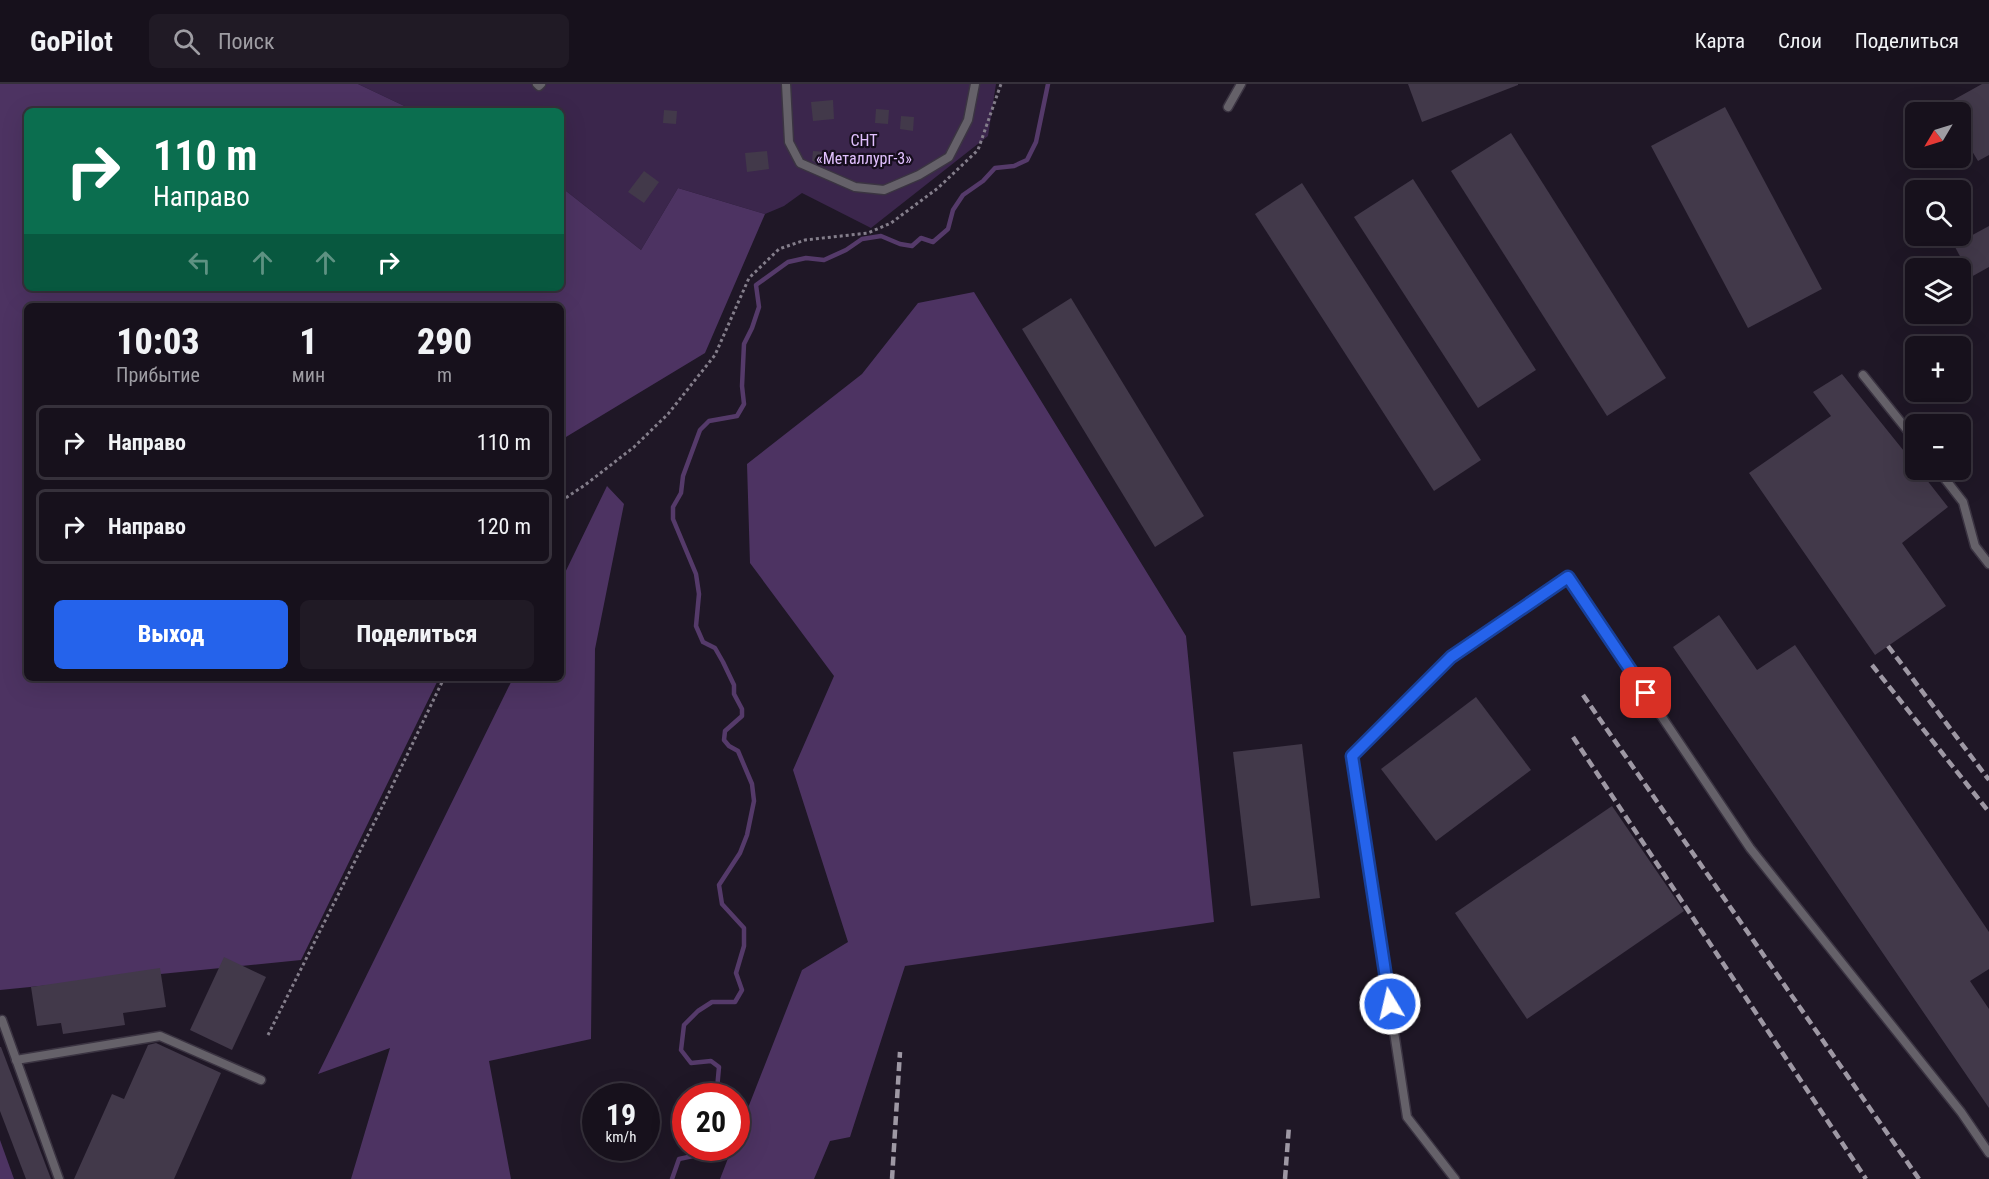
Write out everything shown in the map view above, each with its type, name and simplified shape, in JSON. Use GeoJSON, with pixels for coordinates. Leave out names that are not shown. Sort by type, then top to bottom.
{"type":"FeatureCollection","features":[{"type":"Feature","properties":{"kind":"lane"},"geometry":{"type":"LineString","coordinates":[[786,84],[789,142],[800,163],[855,187],[884,189],[919,175],[949,157],[968,120],[975,84]]}},
{"type":"Feature","properties":{"kind":"lane"},"geometry":{"type":"LineString","coordinates":[[1228,107],[1242,84]]}},
{"type":"Feature","properties":{"kind":"lane"},"geometry":{"type":"LineString","coordinates":[[1863,375],[1905,427]]}},
{"type":"Feature","properties":{"kind":"lane"},"geometry":{"type":"LineString","coordinates":[[1946,480],[1964,502],[1975,546],[1989,564]]}},
{"type":"Feature","properties":{"kind":"lane"},"geometry":{"type":"LineString","coordinates":[[1455,1179],[1407,1117],[1352,756],[1451,657],[1568,577],[1750,848],[1961,1112],[1989,1153]]}},
{"type":"Feature","properties":{"kind":"lane"},"geometry":{"type":"LineString","coordinates":[[0,1021],[2,1020],[59,1179]]}},
{"type":"Feature","properties":{"kind":"lane"},"geometry":{"type":"LineString","coordinates":[[16,1060],[160,1036],[261,1080]]}},
{"type":"Feature","properties":{"kind":"path"},"geometry":{"type":"LineString","coordinates":[[564,499],[634,447],[668,414],[715,356],[749,278],[779,249],[805,240],[868,232],[891,223],[938,188],[978,150],[1001,84]]}},
{"type":"Feature","properties":{"kind":"path"},"geometry":{"type":"LineString","coordinates":[[268,1035],[443,681]]}},
{"type":"Feature","properties":{"kind":"green space","name":"СНТ «Металлург-3»"},"geometry":{"type":"Polygon","coordinates":[[[358,84],[996,84],[988,136],[871,228],[802,193],[784,206],[765,214],[678,188],[641,250],[564,189],[564,108],[409,108],[358,84]]]}},
{"type":"Feature","properties":{"kind":"shaded area"},"geometry":{"type":"Polygon","coordinates":[[[0,84],[358,84],[409,108],[24,108],[24,291],[564,291],[564,189],[641,250],[678,188],[765,214],[705,353],[564,438],[564,303],[24,303],[24,681],[438,681],[301,960],[0,990],[0,84]]]}},
{"type":"Feature","properties":{"kind":"shaded area"},"geometry":{"type":"Polygon","coordinates":[[[974,292],[1186,636],[1214,922],[905,966],[850,1137],[830,1141],[814,1179],[720,1179],[727,1161],[750,1161],[750,1103],[802,970],[848,942],[793,770],[834,676],[750,563],[747,464],[862,374],[918,303],[974,292]]]}},
{"type":"Feature","properties":{"kind":"shaded area"},"geometry":{"type":"Polygon","coordinates":[[[607,486],[624,504],[595,649],[591,1039],[489,1061],[511,1179],[351,1179],[390,1048],[318,1074],[512,681],[564,681],[564,575],[607,486]]]}},
{"type":"Feature","properties":{"kind":"shaded area"},"geometry":{"type":"Polygon","coordinates":[[[0,1140],[14,1179],[0,1179],[0,1140]]]}},
{"type":"Feature","properties":{"kind":"building"},"geometry":{"type":"Polygon","coordinates":[[[1408,84],[1518,84],[1518,85],[1422,122],[1408,84]]]}},
{"type":"Feature","properties":{"kind":"building"},"geometry":{"type":"Polygon","coordinates":[[[1982,84],[1989,84],[1989,155],[1978,161],[1971,149],[1971,102],[1950,102],[1982,84]]]}},
{"type":"Feature","properties":{"kind":"building"},"geometry":{"type":"Polygon","coordinates":[[[833,100],[834,119],[813,121],[811,102],[833,100]]]}},
{"type":"Feature","properties":{"kind":"building"},"geometry":{"type":"Polygon","coordinates":[[[1725,107],[1822,289],[1748,328],[1651,146],[1725,107]]]}},
{"type":"Feature","properties":{"kind":"building"},"geometry":{"type":"Polygon","coordinates":[[[876,109],[889,110],[888,124],[875,123],[876,109]]]}},
{"type":"Feature","properties":{"kind":"building"},"geometry":{"type":"Polygon","coordinates":[[[664,110],[677,111],[676,124],[663,123],[664,110]]]}},
{"type":"Feature","properties":{"kind":"building"},"geometry":{"type":"Polygon","coordinates":[[[901,116],[914,117],[913,131],[900,129],[901,116]]]}},
{"type":"Feature","properties":{"kind":"building"},"geometry":{"type":"Polygon","coordinates":[[[1511,133],[1666,378],[1607,416],[1451,171],[1511,133]]]}},
{"type":"Feature","properties":{"kind":"building"},"geometry":{"type":"Polygon","coordinates":[[[767,151],[769,169],[747,172],[745,153],[767,151]]]}},
{"type":"Feature","properties":{"kind":"building"},"geometry":{"type":"Polygon","coordinates":[[[813,151],[826,152],[825,166],[812,161],[813,151]]]}},
{"type":"Feature","properties":{"kind":"building"},"geometry":{"type":"Polygon","coordinates":[[[644,171],[659,182],[644,203],[628,192],[644,171]]]}},
{"type":"Feature","properties":{"kind":"building"},"geometry":{"type":"Polygon","coordinates":[[[1413,179],[1536,370],[1478,408],[1354,217],[1413,179]]]}},
{"type":"Feature","properties":{"kind":"building"},"geometry":{"type":"Polygon","coordinates":[[[1302,183],[1481,460],[1434,491],[1255,214],[1302,183]]]}},
{"type":"Feature","properties":{"kind":"building"},"geometry":{"type":"Polygon","coordinates":[[[1989,226],[1989,267],[1971,277],[1971,258],[1961,258],[1955,246],[1971,246],[1971,236],[1989,226]]]}},
{"type":"Feature","properties":{"kind":"building"},"geometry":{"type":"Polygon","coordinates":[[[1071,298],[1204,516],[1155,547],[1022,329],[1071,298]]]}},
{"type":"Feature","properties":{"kind":"building"},"geometry":{"type":"Polygon","coordinates":[[[1842,374],[1905,452],[1905,480],[1927,480],[1948,507],[1902,543],[1946,606],[1875,655],[1749,473],[1831,416],[1813,392],[1842,374]]]}},
{"type":"Feature","properties":{"kind":"building"},"geometry":{"type":"Polygon","coordinates":[[[1719,615],[1757,670],[1795,645],[1989,932],[1989,969],[1970,981],[1989,1009],[1989,1108],[1673,647],[1719,615]]]}},
{"type":"Feature","properties":{"kind":"building"},"geometry":{"type":"Polygon","coordinates":[[[1476,697],[1531,770],[1436,841],[1381,769],[1476,697]]]}},
{"type":"Feature","properties":{"kind":"building"},"geometry":{"type":"Polygon","coordinates":[[[1302,744],[1320,898],[1251,906],[1233,752],[1302,744]]]}},
{"type":"Feature","properties":{"kind":"building"},"geometry":{"type":"Polygon","coordinates":[[[1612,806],[1684,911],[1527,1019],[1455,913],[1612,806]]]}},
{"type":"Feature","properties":{"kind":"building"},"geometry":{"type":"Polygon","coordinates":[[[224,957],[266,977],[232,1050],[190,1030],[224,957]]]}},
{"type":"Feature","properties":{"kind":"building"},"geometry":{"type":"Polygon","coordinates":[[[160,968],[166,1007],[123,1013],[125,1025],[63,1034],[61,1023],[37,1026],[31,987],[160,968]]]}},
{"type":"Feature","properties":{"kind":"building"},"geometry":{"type":"Polygon","coordinates":[[[156,1043],[221,1073],[174,1179],[74,1179],[112,1094],[124,1099],[148,1045],[156,1043]]]}},
{"type":"Feature","properties":{"kind":"building"},"geometry":{"type":"Polygon","coordinates":[[[0,1047],[51,1179],[26,1179],[0,1111],[0,1047]]]}},
{"type":"Feature","properties":{"kind":"waterway"},"geometry":{"type":"LineString","coordinates":[[718,1083],[719,1067],[711,1061],[691,1063],[681,1050],[684,1025],[698,1011],[712,1002],[735,1002],[742,990],[736,973],[744,946],[744,928],[722,904],[719,885],[740,853],[747,835],[754,801],[752,784],[738,751],[724,740],[725,731],[742,716],[742,709],[723,662],[715,648],[703,642],[696,626],[699,594],[696,574],[673,519],[673,507],[681,493],[683,476],[700,430],[709,421],[737,416],[744,404],[742,386],[744,344],[759,307],[756,285],[788,262],[806,258],[824,260],[846,250],[862,239],[881,236],[912,246],[921,238],[933,242],[948,229],[953,210],[963,195],[983,181],[995,168],[1014,166],[1027,160],[1036,142],[1048,84]]}},
{"type":"Feature","properties":{"kind":"waterway"},"geometry":{"type":"LineString","coordinates":[[672,1179],[678,1161]]}},
{"type":"Feature","properties":{"kind":"railway"},"geometry":{"type":"LineString","coordinates":[[1888,646],[1989,780]]}},
{"type":"Feature","properties":{"kind":"railway"},"geometry":{"type":"LineString","coordinates":[[1872,665],[1989,812]]}},
{"type":"Feature","properties":{"kind":"railway"},"geometry":{"type":"LineString","coordinates":[[1583,695],[1919,1179]]}},
{"type":"Feature","properties":{"kind":"railway"},"geometry":{"type":"LineString","coordinates":[[1573,737],[1866,1179]]}},
{"type":"Feature","properties":{"kind":"railway"},"geometry":{"type":"LineString","coordinates":[[892,1179],[900,1052]]}},
{"type":"Feature","properties":{"kind":"railway"},"geometry":{"type":"LineString","coordinates":[[1285,1179],[1289,1126]]}},
{"type":"Feature","properties":{"kind":"route"},"geometry":{"type":"LineString","coordinates":[[1390,1004],[1352,756],[1451,657],[1568,577],[1646,693]]}}]}
